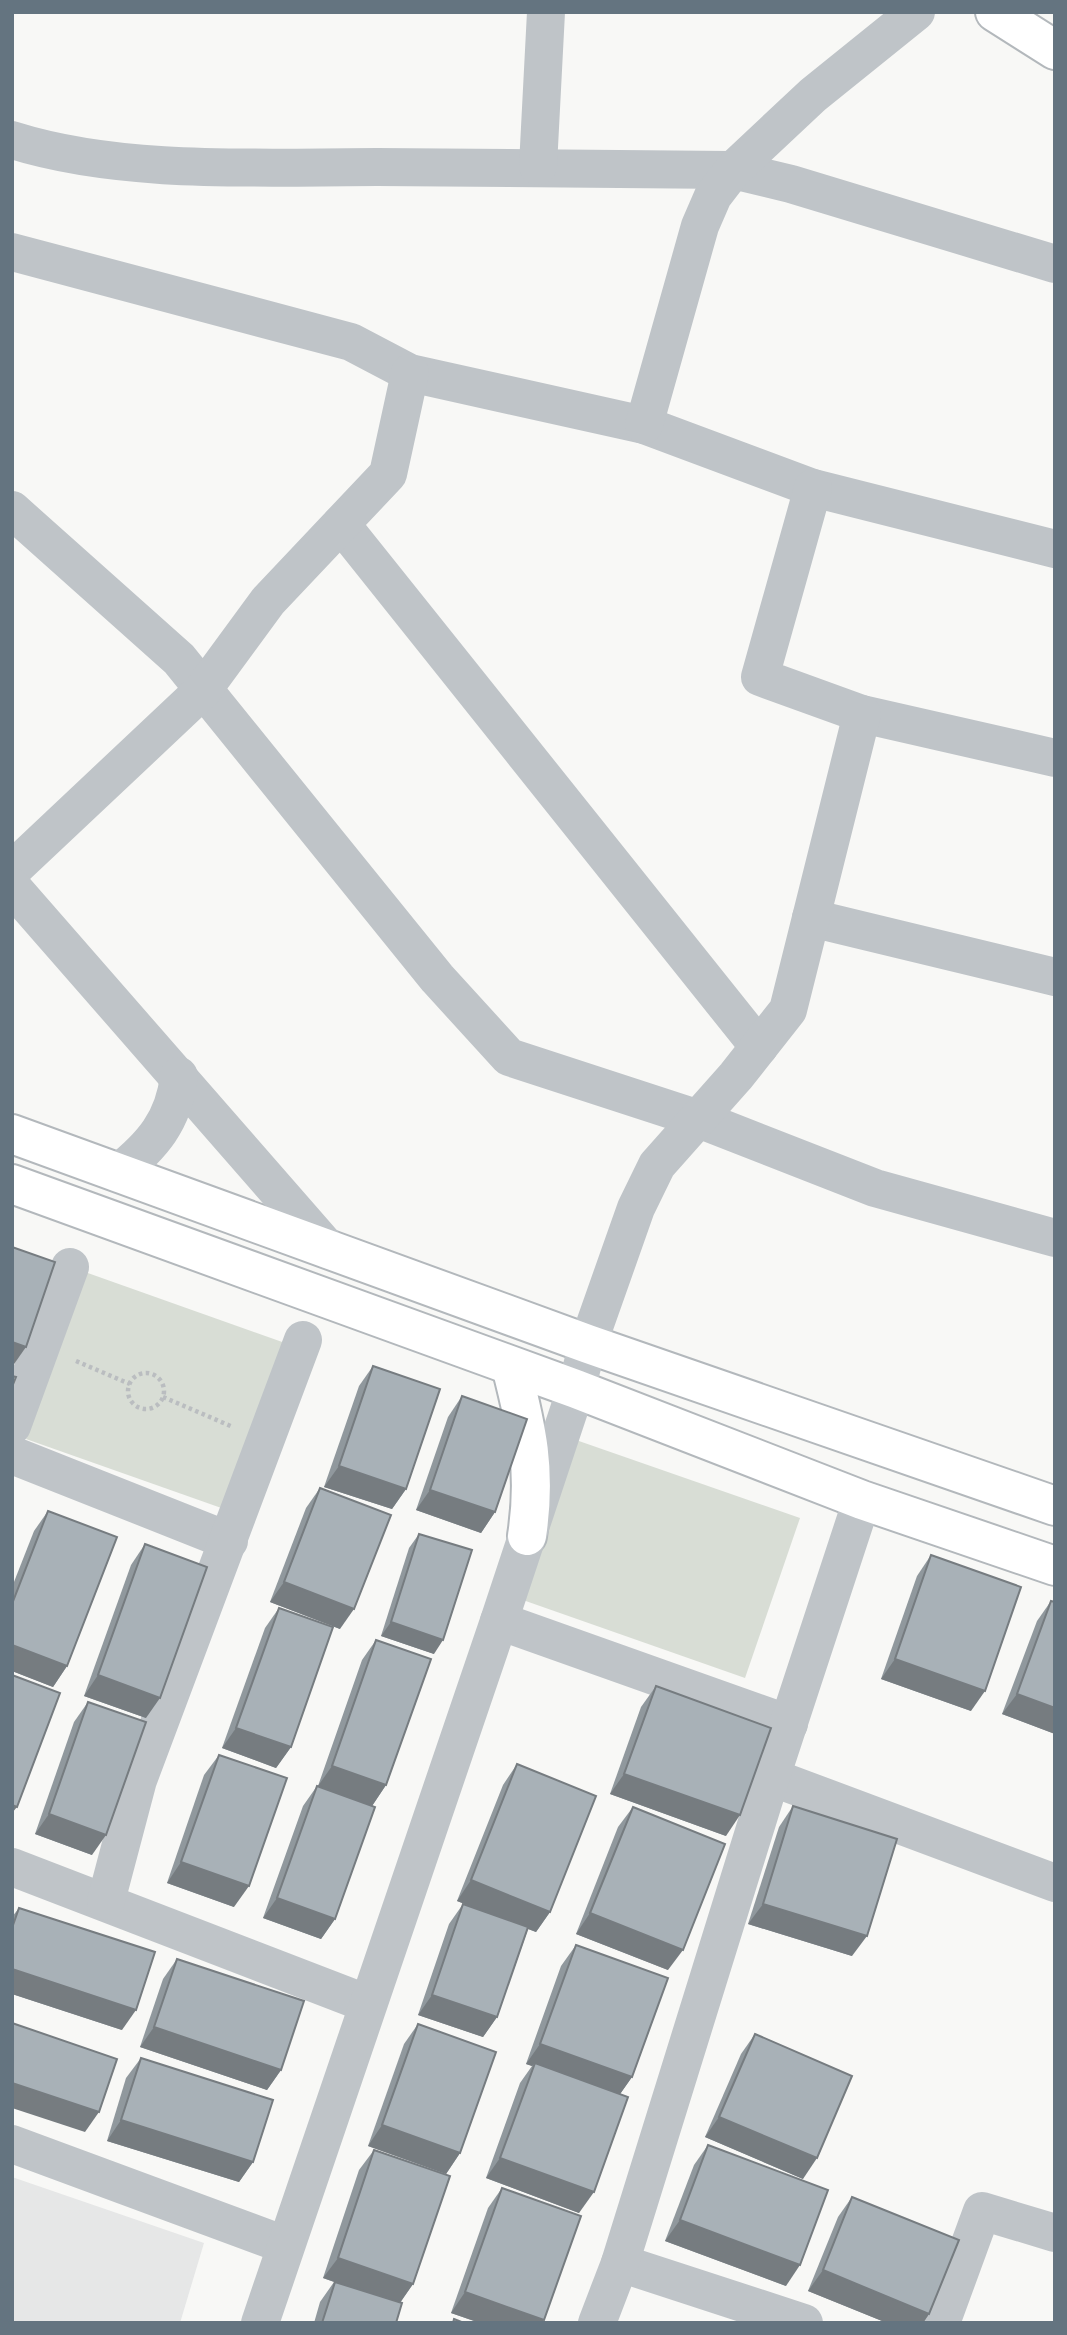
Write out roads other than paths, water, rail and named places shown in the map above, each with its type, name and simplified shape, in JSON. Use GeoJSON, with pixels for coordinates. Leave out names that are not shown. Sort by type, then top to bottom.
{"type":"FeatureCollection","features":[{"type":"Feature","properties":{"kind":"main road"},"geometry":{"type":"LineString","coordinates":[[996,12],[1055,50]]}},
{"type":"Feature","properties":{"kind":"main road"},"geometry":{"type":"LineString","coordinates":[[12,1134],[588,1344],[1055,1506]]}},
{"type":"Feature","properties":{"kind":"main road"},"geometry":{"type":"LineString","coordinates":[[12,1184],[576,1389],[862,1500],[1055,1566]]}},
{"type":"Feature","properties":{"kind":"main road"},"geometry":{"type":"LineString","coordinates":[[511,1366],[528,1436],[533,1470],[527,1536]]}},
{"type":"Feature","properties":{"kind":"street"},"geometry":{"type":"LineString","coordinates":[[538,166],[545,12]]}},
{"type":"Feature","properties":{"kind":"street"},"geometry":{"type":"LineString","coordinates":[[644,425],[700,226],[713,196],[733,170],[813,96],[916,12]]}},
{"type":"Feature","properties":{"kind":"street"},"geometry":{"type":"LineString","coordinates":[[12,140],[34,147],[133,162],[234,167],[538,166],[733,170],[791,184],[1055,264]]}},
{"type":"Feature","properties":{"kind":"street"},"geometry":{"type":"LineString","coordinates":[[12,252],[351,342],[410,373],[644,425],[813,488],[1055,549]]}},
{"type":"Feature","properties":{"kind":"street"},"geometry":{"type":"LineString","coordinates":[[12,870],[202,691],[268,601],[388,474],[410,373]]}},
{"type":"Feature","properties":{"kind":"street"},"geometry":{"type":"LineString","coordinates":[[813,488],[760,677],[862,714],[1055,758]]}},
{"type":"Feature","properties":{"kind":"street"},"geometry":{"type":"LineString","coordinates":[[12,510],[179,659],[202,691],[437,978],[509,1057],[696,1118],[875,1188],[1055,1238]]}},
{"type":"Feature","properties":{"kind":"street"},"geometry":{"type":"LineString","coordinates":[[341,524],[759,1047]]}},
{"type":"Feature","properties":{"kind":"street"},"geometry":{"type":"LineString","coordinates":[[260,2323],[499,1621],[576,1389],[588,1344],[636,1208],[657,1165],[788,1010],[862,714]]}},
{"type":"Feature","properties":{"kind":"street"},"geometry":{"type":"LineString","coordinates":[[12,887],[329,1250]]}},
{"type":"Feature","properties":{"kind":"street"},"geometry":{"type":"LineString","coordinates":[[811,918],[1055,977]]}},
{"type":"Feature","properties":{"kind":"street"},"geometry":{"type":"LineString","coordinates":[[118,1173],[153,1143],[163,1129],[177,1094],[179,1076]]}},
{"type":"Feature","properties":{"kind":"street"},"geometry":{"type":"LineString","coordinates":[[12,1426],[70,1267]]}},
{"type":"Feature","properties":{"kind":"street"},"geometry":{"type":"LineString","coordinates":[[106,1901],[138,1780],[267,1442],[303,1340]]}},
{"type":"Feature","properties":{"kind":"street"},"geometry":{"type":"LineString","coordinates":[[12,1454],[229,1541]]}},
{"type":"Feature","properties":{"kind":"street"},"geometry":{"type":"LineString","coordinates":[[597,2323],[620,2263],[771,1777],[862,1500]]}},
{"type":"Feature","properties":{"kind":"street"},"geometry":{"type":"LineString","coordinates":[[499,1621],[789,1724]]}},
{"type":"Feature","properties":{"kind":"street"},"geometry":{"type":"LineString","coordinates":[[771,1777],[1055,1883]]}},
{"type":"Feature","properties":{"kind":"street"},"geometry":{"type":"LineString","coordinates":[[12,1867],[368,2004]]}},
{"type":"Feature","properties":{"kind":"street"},"geometry":{"type":"LineString","coordinates":[[12,2144],[285,2245]]}},
{"type":"Feature","properties":{"kind":"street"},"geometry":{"type":"LineString","coordinates":[[941,2323],[982,2211],[1055,2233]]}},
{"type":"Feature","properties":{"kind":"street"},"geometry":{"type":"LineString","coordinates":[[620,2263],[804,2323]]}}]}
